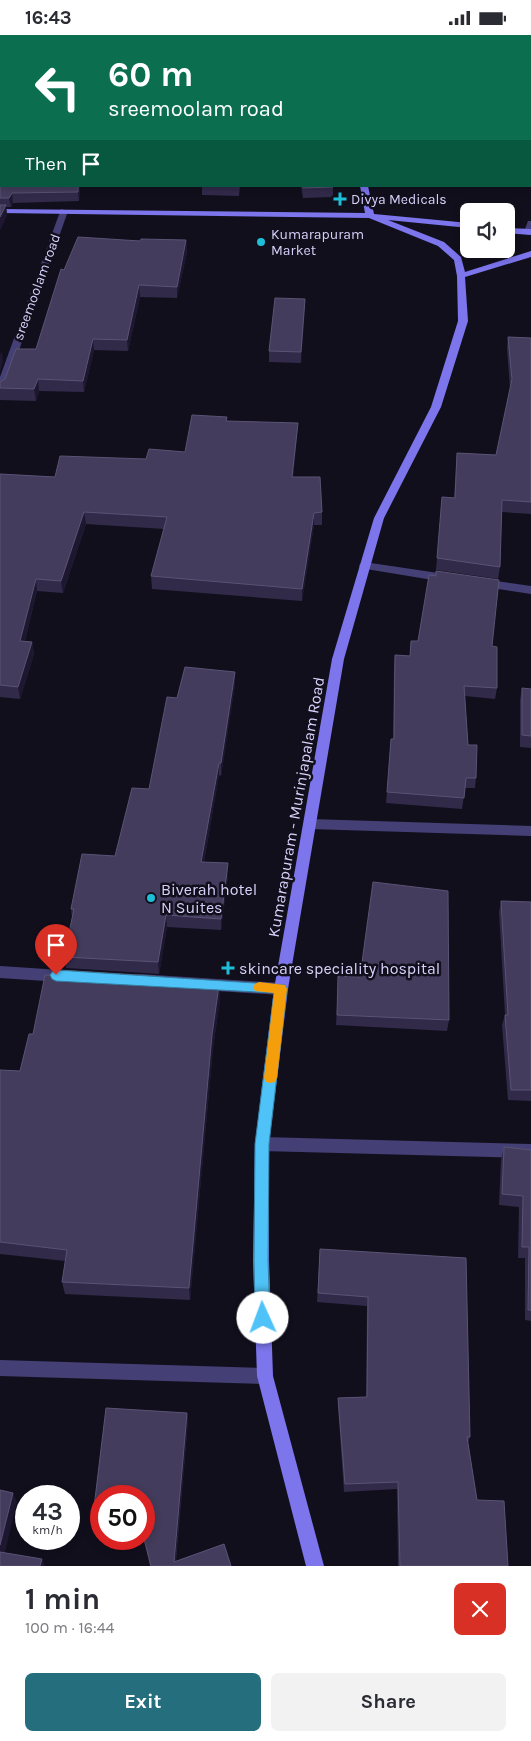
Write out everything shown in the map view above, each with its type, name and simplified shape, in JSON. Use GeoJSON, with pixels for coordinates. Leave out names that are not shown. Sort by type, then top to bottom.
{"type":"FeatureCollection","features":[{"type":"Feature","properties":{"kind":"main road"},"geometry":{"type":"LineString","coordinates":[[364,187],[370,216]]}},
{"type":"Feature","properties":{"kind":"main road"},"geometry":{"type":"LineString","coordinates":[[0,211],[370,216],[460,225]]}},
{"type":"Feature","properties":{"kind":"main road","name":"Kumarapuram - Murinjapalam Road"},"geometry":{"type":"LineString","coordinates":[[315,1566],[265,1376],[261,1260],[262,1144],[281,989],[338,659],[379,518],[436,407],[463,321],[461,276],[458,259],[441,244],[370,216]]}},
{"type":"Feature","properties":{"kind":"main road"},"geometry":{"type":"LineString","coordinates":[[515,230],[530,229]]}},
{"type":"Feature","properties":{"kind":"main road"},"geometry":{"type":"LineString","coordinates":[[461,276],[531,254]]}},
{"type":"Feature","properties":{"kind":"street","name":"sreemoolam road"},"geometry":{"type":"LineString","coordinates":[[0,390],[64,211]]}},
{"type":"Feature","properties":{"kind":"street"},"geometry":{"type":"LineString","coordinates":[[364,566],[452,579]]}},
{"type":"Feature","properties":{"kind":"street"},"geometry":{"type":"LineString","coordinates":[[472,581],[531,590]]}},
{"type":"Feature","properties":{"kind":"street"},"geometry":{"type":"LineString","coordinates":[[310,824],[531,831]]}},
{"type":"Feature","properties":{"kind":"street"},"geometry":{"type":"LineString","coordinates":[[0,972],[87,977]]}},
{"type":"Feature","properties":{"kind":"street"},"geometry":{"type":"LineString","coordinates":[[126,979],[281,989]]}},
{"type":"Feature","properties":{"kind":"street"},"geometry":{"type":"LineString","coordinates":[[262,1144],[531,1151]]}},
{"type":"Feature","properties":{"kind":"street"},"geometry":{"type":"LineString","coordinates":[[0,1368],[265,1376]]}},
{"type":"Feature","properties":{"kind":"building"},"geometry":{"type":"Polygon","coordinates":[[[0,187],[78,187],[78,192],[12,193],[9,198],[0,198],[0,187]]]}},
{"type":"Feature","properties":{"kind":"building"},"geometry":{"type":"Polygon","coordinates":[[[0,205],[6,205],[0,217],[0,205]]]}},
{"type":"Feature","properties":{"kind":"building"},"geometry":{"type":"Polygon","coordinates":[[[78,237],[140,241],[141,239],[186,240],[177,287],[139,285],[127,340],[93,339],[83,381],[38,379],[34,389],[0,388],[0,382],[5,379],[16,349],[36,349],[61,269],[64,270],[78,237]]]}},
{"type":"Feature","properties":{"kind":"building"},"geometry":{"type":"Polygon","coordinates":[[[275,298],[305,299],[301,352],[269,351],[275,298]]]}},
{"type":"Feature","properties":{"kind":"building"},"geometry":{"type":"Polygon","coordinates":[[[508,337],[531,338],[531,502],[502,500],[500,567],[437,558],[442,497],[455,498],[457,453],[496,455],[512,379],[508,337]]]}},
{"type":"Feature","properties":{"kind":"building"},"geometry":{"type":"Polygon","coordinates":[[[192,415],[227,417],[226,421],[298,423],[292,477],[320,477],[322,512],[314,513],[302,589],[151,576],[167,517],[84,512],[61,581],[36,579],[20,641],[32,642],[18,687],[0,685],[0,474],[55,477],[60,456],[146,459],[149,449],[185,452],[192,415]]]}},
{"type":"Feature","properties":{"kind":"building"},"geometry":{"type":"Polygon","coordinates":[[[436,571],[499,580],[492,646],[497,647],[497,688],[464,686],[468,745],[477,745],[476,778],[466,778],[464,798],[387,792],[391,739],[394,739],[395,655],[410,656],[411,641],[418,641],[429,575],[436,576],[436,571]]]}},
{"type":"Feature","properties":{"kind":"building"},"geometry":{"type":"Polygon","coordinates":[[[185,667],[235,672],[221,763],[219,763],[201,862],[228,863],[221,919],[166,915],[158,962],[64,957],[74,909],[71,909],[82,854],[115,856],[132,788],[149,789],[167,697],[177,698],[185,667]]]}},
{"type":"Feature","properties":{"kind":"building"},"geometry":{"type":"Polygon","coordinates":[[[522,688],[531,689],[531,736],[522,735],[522,688]]]}},
{"type":"Feature","properties":{"kind":"building"},"geometry":{"type":"Polygon","coordinates":[[[373,882],[448,891],[449,1020],[337,1015],[338,976],[360,977],[373,882]]]}},
{"type":"Feature","properties":{"kind":"building"},"geometry":{"type":"Polygon","coordinates":[[[501,901],[531,902],[531,1090],[511,1090],[505,1015],[508,1015],[501,901]]]}},
{"type":"Feature","properties":{"kind":"building"},"geometry":{"type":"Polygon","coordinates":[[[60,970],[156,976],[155,981],[219,985],[212,1035],[189,1288],[62,1282],[67,1250],[0,1242],[0,1070],[20,1071],[29,1034],[33,1034],[45,975],[59,976],[60,970]]]}},
{"type":"Feature","properties":{"kind":"building"},"geometry":{"type":"Polygon","coordinates":[[[504,1147],[531,1150],[531,1310],[528,1310],[529,1247],[522,1247],[523,1196],[502,1194],[504,1147]]]}},
{"type":"Feature","properties":{"kind":"building"},"geometry":{"type":"Polygon","coordinates":[[[320,1249],[466,1258],[470,1437],[467,1437],[477,1500],[504,1501],[508,1566],[400,1566],[398,1482],[345,1484],[338,1398],[367,1397],[368,1297],[318,1293],[320,1249]]]}},
{"type":"Feature","properties":{"kind":"building"},"geometry":{"type":"Polygon","coordinates":[[[106,1408],[187,1413],[174,1562],[224,1544],[231,1566],[151,1566],[147,1550],[155,1550],[155,1485],[97,1485],[106,1408]]]}},
{"type":"Feature","properties":{"kind":"building"},"geometry":{"type":"Polygon","coordinates":[[[0,1490],[13,1493],[0,1545],[0,1490]]]}},
{"type":"Feature","properties":{"kind":"building"},"geometry":{"type":"Polygon","coordinates":[[[0,1552],[42,1559],[40,1566],[0,1566],[0,1552]]]}},
{"type":"Feature","properties":{"kind":"slow traffic"},"geometry":{"type":"LineString","coordinates":[[259,987],[281,989],[270,1078]]}},
{"type":"Feature","properties":{"kind":"place","name":"Divya Medicals"},"geometry":{"type":"Point","coordinates":[340,199]}},
{"type":"Feature","properties":{"kind":"place","name":"Kumarapuram Market"},"geometry":{"type":"Point","coordinates":[261,242]}},
{"type":"Feature","properties":{"kind":"place","name":"Biverah hotel N Suites"},"geometry":{"type":"Point","coordinates":[151,898]}},
{"type":"Feature","properties":{"kind":"place","name":"skincare speciality hospital"},"geometry":{"type":"Point","coordinates":[228,968]}},
{"type":"Feature","properties":{"kind":"route"},"geometry":{"type":"LineString","coordinates":[[56,975],[281,989],[262,1144],[261,1260],[263,1318]]}}]}
